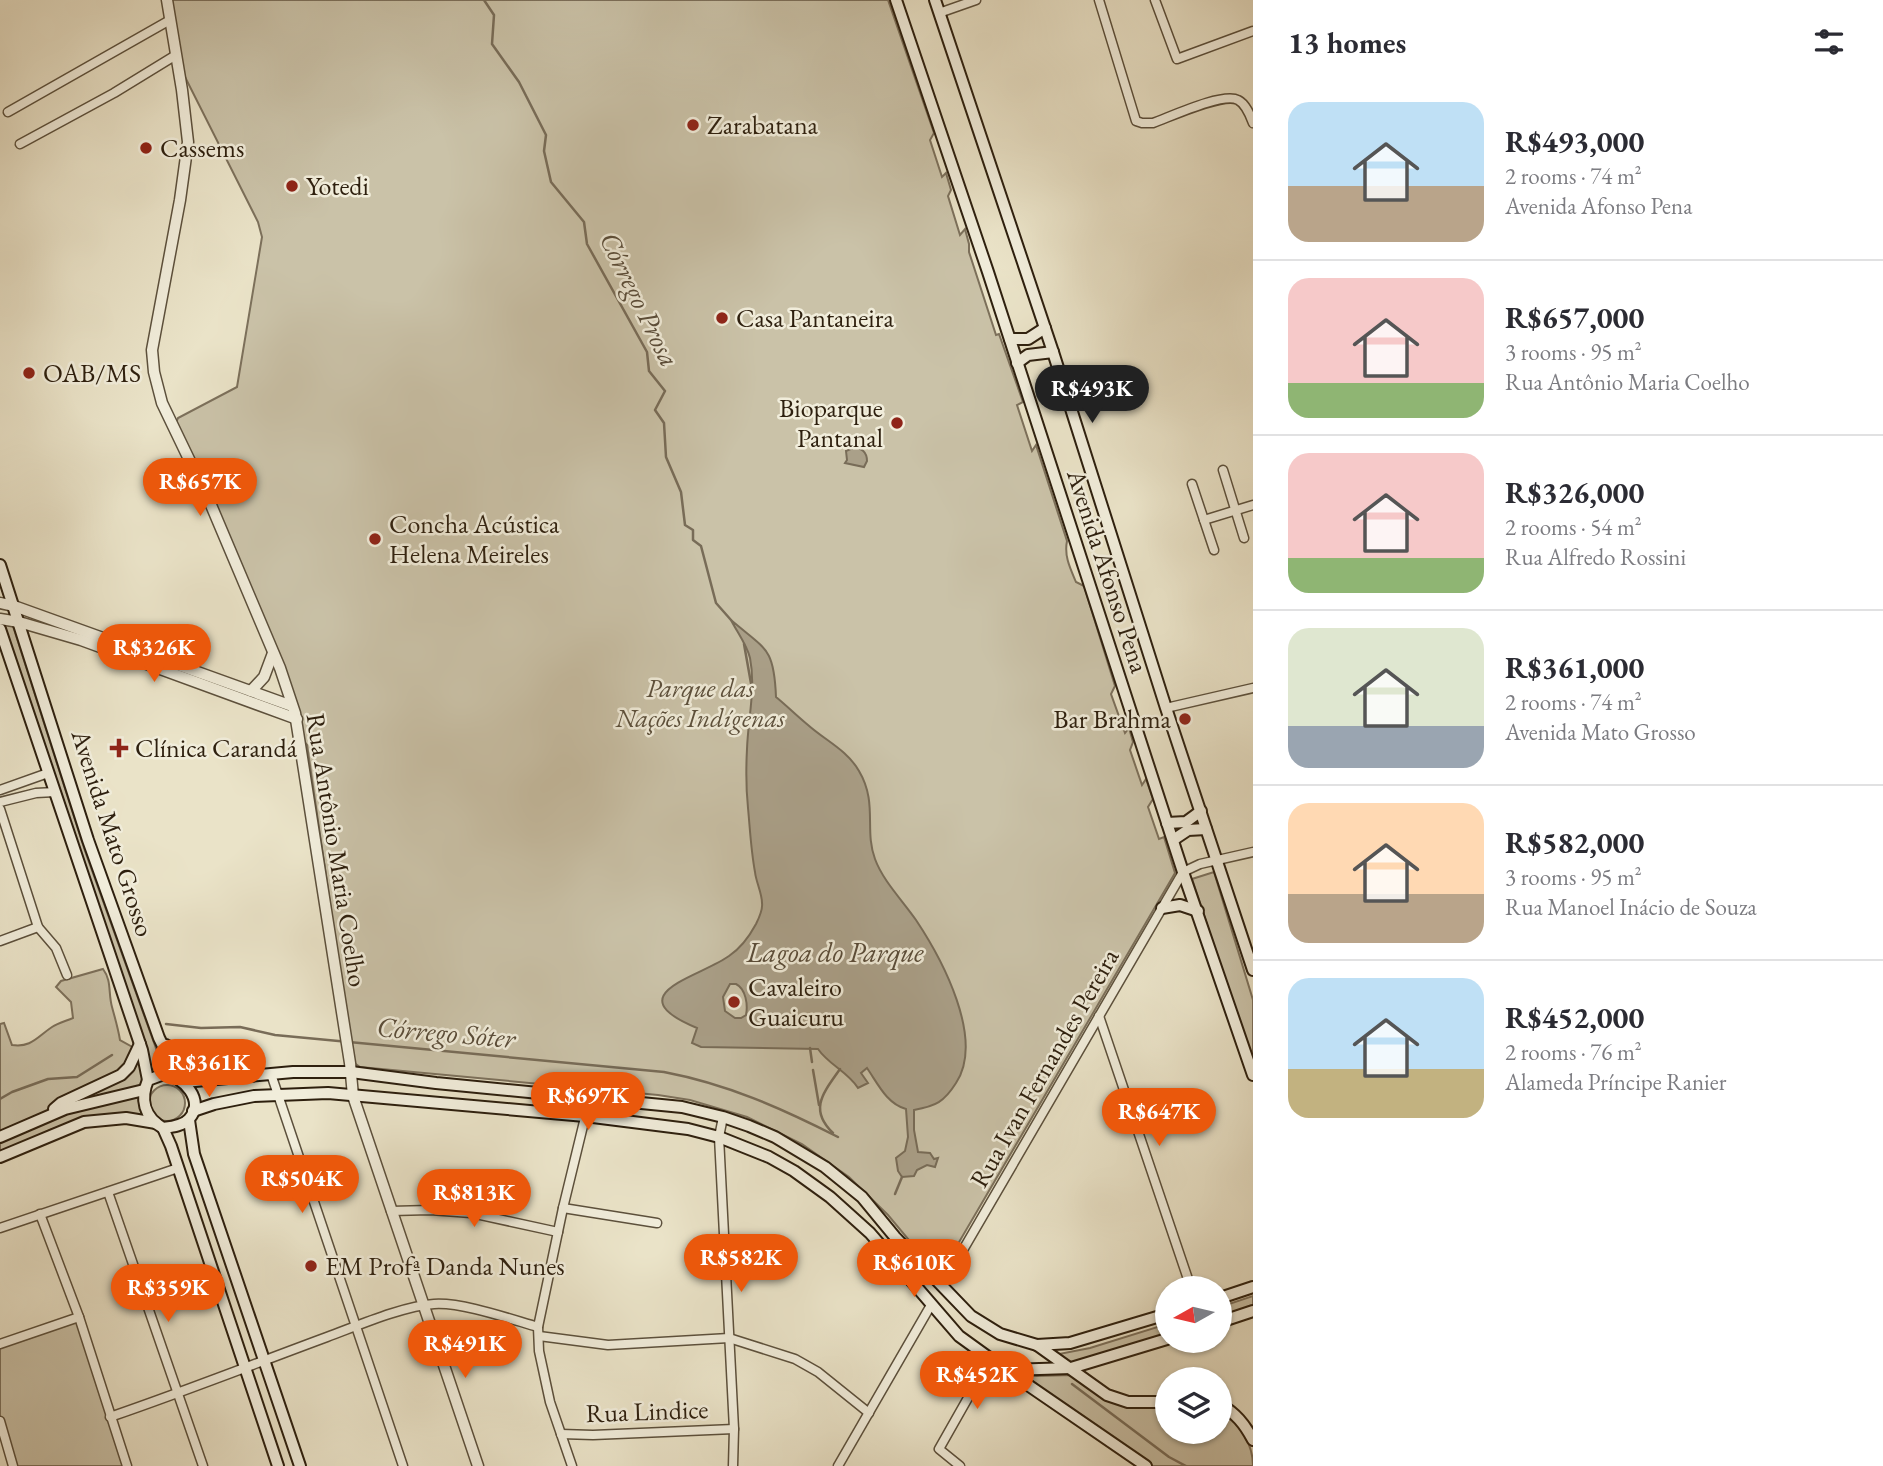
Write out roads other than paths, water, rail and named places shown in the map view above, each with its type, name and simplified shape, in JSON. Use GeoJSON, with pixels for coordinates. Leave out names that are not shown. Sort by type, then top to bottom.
{"type":"FeatureCollection","features":[{"type":"Feature","properties":{"kind":"main road","name":"Avenida Afonso Pena"},"geometry":{"type":"LineString","coordinates":[[897,0],[1183,872],[1253,1075]]}},
{"type":"Feature","properties":{"kind":"main road","name":"Avenida Afonso Pena"},"geometry":{"type":"LineString","coordinates":[[939,4],[1253,970]]}},
{"type":"Feature","properties":{"kind":"main road"},"geometry":{"type":"LineString","coordinates":[[1010,339],[1028,339],[1045,328]]}},
{"type":"Feature","properties":{"kind":"main road"},"geometry":{"type":"LineString","coordinates":[[1017,363],[1028,355],[1053,352]]}},
{"type":"Feature","properties":{"kind":"main road","name":"Avenida Mato Grosso"},"geometry":{"type":"LineString","coordinates":[[0,565],[88,840],[159,1038],[171,1062],[172,1075]]}},
{"type":"Feature","properties":{"kind":"main road","name":"Avenida Mato Grosso"},"geometry":{"type":"LineString","coordinates":[[0,629],[140,1044],[146,1085]]}},
{"type":"Feature","properties":{"kind":"main road"},"geometry":{"type":"LineString","coordinates":[[48,773],[58,774],[73,788]]}},
{"type":"Feature","properties":{"kind":"main road"},"geometry":{"type":"LineString","coordinates":[[1167,823],[1186,822],[1201,811]]}},
{"type":"Feature","properties":{"kind":"main road"},"geometry":{"type":"LineString","coordinates":[[1173,840],[1188,830],[1206,829]]}},
{"type":"Feature","properties":{"kind":"main road"},"geometry":{"type":"LineString","coordinates":[[70,837],[82,844],[88,840]]}},
{"type":"Feature","properties":{"kind":"main road"},"geometry":{"type":"LineString","coordinates":[[1162,908],[1180,905],[1198,911]]}},
{"type":"Feature","properties":{"kind":"main road"},"geometry":{"type":"LineString","coordinates":[[159,1038],[192,1066],[228,1078]]}},
{"type":"Feature","properties":{"kind":"main road"},"geometry":{"type":"LineString","coordinates":[[48,1115],[61,1103],[121,1075],[129,1067],[140,1044]]}},
{"type":"Feature","properties":{"kind":"main road"},"geometry":{"type":"LineString","coordinates":[[184,1082],[271,1074],[351,1072],[682,1107],[723,1117],[775,1137],[825,1167],[862,1197],[895,1237],[971,1316],[984,1326],[1037,1345],[1107,1395],[1128,1402],[1155,1402]]}},
{"type":"Feature","properties":{"kind":"main road"},"geometry":{"type":"LineString","coordinates":[[0,1137],[48,1115],[146,1085],[156,1076],[172,1075],[184,1082],[193,1095],[191,1115],[194,1154],[300,1466]]}},
{"type":"Feature","properties":{"kind":"main road"},"geometry":{"type":"LineString","coordinates":[[146,1085],[143,1102],[147,1114],[159,1126],[178,1168],[278,1466]]}},
{"type":"Feature","properties":{"kind":"main road"},"geometry":{"type":"LineString","coordinates":[[0,1157],[84,1122],[126,1118],[159,1126],[177,1126],[191,1115],[214,1104],[276,1094],[328,1093],[585,1116],[659,1124],[719,1137],[769,1157],[794,1171],[844,1208],[870,1233],[959,1336],[1146,1466]]}},
{"type":"Feature","properties":{"kind":"main road"},"geometry":{"type":"LineString","coordinates":[[870,1233],[879,1232],[895,1237]]}},
{"type":"Feature","properties":{"kind":"main road"},"geometry":{"type":"LineString","coordinates":[[927,1269],[956,1263]]}},
{"type":"Feature","properties":{"kind":"main road"},"geometry":{"type":"LineString","coordinates":[[901,1269],[929,1290],[942,1286]]}},
{"type":"Feature","properties":{"kind":"main road"},"geometry":{"type":"LineString","coordinates":[[1232,1294],[1253,1287]]}},
{"type":"Feature","properties":{"kind":"main road"},"geometry":{"type":"LineString","coordinates":[[1232,1318],[1253,1311]]}},
{"type":"Feature","properties":{"kind":"main road"},"geometry":{"type":"LineString","coordinates":[[1037,1345],[1070,1343],[1155,1318]]}},
{"type":"Feature","properties":{"kind":"main road"},"geometry":{"type":"LineString","coordinates":[[1006,1370],[1071,1368],[1155,1343]]}},
{"type":"Feature","properties":{"kind":"main road"},"geometry":{"type":"LineString","coordinates":[[1232,1411],[1244,1423],[1253,1440]]}},
{"type":"Feature","properties":{"kind":"street","name":"Rua Antônio Maria Coelho"},"geometry":{"type":"LineString","coordinates":[[167,0],[188,142],[152,350],[153,372],[162,403],[211,505],[273,653],[296,719],[345,1028],[353,1096],[478,1466]]}},
{"type":"Feature","properties":{"kind":"street"},"geometry":{"type":"LineString","coordinates":[[939,4],[976,0]]}},
{"type":"Feature","properties":{"kind":"street"},"geometry":{"type":"LineString","coordinates":[[1099,0],[1136,121],[1153,122],[1224,98],[1239,100],[1249,112],[1253,123]]}},
{"type":"Feature","properties":{"kind":"street"},"geometry":{"type":"LineString","coordinates":[[1155,0],[1177,59],[1253,32]]}},
{"type":"Feature","properties":{"kind":"street"},"geometry":{"type":"LineString","coordinates":[[8,112],[170,20]]}},
{"type":"Feature","properties":{"kind":"street"},"geometry":{"type":"LineString","coordinates":[[20,144],[176,55]]}},
{"type":"Feature","properties":{"kind":"street"},"geometry":{"type":"LineString","coordinates":[[1223,470],[1244,538]]}},
{"type":"Feature","properties":{"kind":"street"},"geometry":{"type":"LineString","coordinates":[[1192,484],[1214,550]]}},
{"type":"Feature","properties":{"kind":"street"},"geometry":{"type":"LineString","coordinates":[[1204,520],[1253,505]]}},
{"type":"Feature","properties":{"kind":"street"},"geometry":{"type":"LineString","coordinates":[[0,603],[292,706]]}},
{"type":"Feature","properties":{"kind":"street"},"geometry":{"type":"LineString","coordinates":[[0,619],[81,640],[296,719]]}},
{"type":"Feature","properties":{"kind":"street"},"geometry":{"type":"LineString","coordinates":[[251,691],[264,677],[273,653]]}},
{"type":"Feature","properties":{"kind":"street"},"geometry":{"type":"LineString","coordinates":[[1166,708],[1253,688]]}},
{"type":"Feature","properties":{"kind":"street"},"geometry":{"type":"LineString","coordinates":[[0,790],[48,773]]}},
{"type":"Feature","properties":{"kind":"street"},"geometry":{"type":"LineString","coordinates":[[0,802],[36,793],[55,792]]}},
{"type":"Feature","properties":{"kind":"street"},"geometry":{"type":"LineString","coordinates":[[0,809],[38,927],[56,948],[67,975]]}},
{"type":"Feature","properties":{"kind":"street"},"geometry":{"type":"LineString","coordinates":[[1183,872],[1192,866],[1253,852]]}},
{"type":"Feature","properties":{"kind":"street","name":"Rua Ivan Fernandes Pereira"},"geometry":{"type":"LineString","coordinates":[[942,1286],[1183,872]]}},
{"type":"Feature","properties":{"kind":"street"},"geometry":{"type":"LineString","coordinates":[[0,941],[38,927]]}},
{"type":"Feature","properties":{"kind":"street"},"geometry":{"type":"LineString","coordinates":[[1099,1016],[1187,1276]]}},
{"type":"Feature","properties":{"kind":"street"},"geometry":{"type":"LineString","coordinates":[[271,1074],[403,1466]]}},
{"type":"Feature","properties":{"kind":"street"},"geometry":{"type":"LineString","coordinates":[[572,1466],[550,1402],[539,1351],[539,1331],[563,1208],[590,1097]]}},
{"type":"Feature","properties":{"kind":"street"},"geometry":{"type":"LineString","coordinates":[[723,1117],[719,1137],[734,1429],[733,1466]]}},
{"type":"Feature","properties":{"kind":"street"},"geometry":{"type":"LineString","coordinates":[[0,1228],[178,1168]]}},
{"type":"Feature","properties":{"kind":"street"},"geometry":{"type":"LineString","coordinates":[[108,1192],[203,1466]]}},
{"type":"Feature","properties":{"kind":"street"},"geometry":{"type":"LineString","coordinates":[[563,1208],[657,1223]]}},
{"type":"Feature","properties":{"kind":"street"},"geometry":{"type":"LineString","coordinates":[[391,1211],[471,1213],[558,1232]]}},
{"type":"Feature","properties":{"kind":"street"},"geometry":{"type":"LineString","coordinates":[[40,1214],[79,1317],[127,1466]]}},
{"type":"Feature","properties":{"kind":"street"},"geometry":{"type":"LineString","coordinates":[[110,1417],[355,1327],[423,1305],[438,1303],[470,1309],[539,1331],[608,1345],[729,1338],[751,1343],[795,1359],[818,1372],[869,1413]]}},
{"type":"Feature","properties":{"kind":"street"},"geometry":{"type":"LineString","coordinates":[[838,1466],[930,1305]]}},
{"type":"Feature","properties":{"kind":"street"},"geometry":{"type":"LineString","coordinates":[[0,1344],[79,1317]]}},
{"type":"Feature","properties":{"kind":"street"},"geometry":{"type":"LineString","coordinates":[[960,1466],[939,1449],[990,1359]]}},
{"type":"Feature","properties":{"kind":"street"},"geometry":{"type":"LineString","coordinates":[[0,1421],[4,1451],[13,1466]]}},
{"type":"Feature","properties":{"kind":"street","name":"Rua Lindice"},"geometry":{"type":"LineString","coordinates":[[561,1434],[734,1429]]}},
{"type":"Feature","properties":{"kind":"water"},"geometry":{"type":"Polygon","coordinates":[[[859,448],[865,453],[867,461],[864,467],[845,463],[846,451],[859,448]]]}},
{"type":"Feature","properties":{"kind":"water","name":"Lagoa do Parque"},"geometry":{"type":"Polygon","coordinates":[[[731,620],[766,651],[773,668],[776,697],[842,751],[859,771],[870,805],[875,859],[888,883],[926,936],[957,1000],[966,1044],[964,1065],[956,1083],[943,1099],[934,1105],[914,1110],[918,1152],[930,1153],[934,1159],[938,1158],[935,1167],[927,1165],[917,1170],[914,1176],[902,1177],[896,1158],[905,1151],[908,1137],[906,1109],[888,1098],[867,1068],[861,1073],[868,1083],[858,1088],[818,1049],[701,1047],[692,1043],[697,1028],[674,1016],[663,1005],[663,996],[671,987],[716,964],[737,949],[753,929],[762,908],[752,856],[747,793],[752,669],[747,648],[731,620]],[[730,984],[723,997],[725,1011],[735,1018],[741,1018],[746,1015],[746,1002],[744,993],[736,984],[730,984]]]}},
{"type":"Feature","properties":{"kind":"waterway","name":"Córrego Prosa"},"geometry":{"type":"LineString","coordinates":[[484,0],[494,15],[492,44],[519,82],[546,135],[544,151],[551,182],[584,222],[587,244],[647,352],[649,371],[665,391],[655,410],[664,423],[666,457],[681,492],[685,525],[693,530],[693,540],[701,546],[716,603],[731,620]]}},
{"type":"Feature","properties":{"kind":"waterway"},"geometry":{"type":"LineString","coordinates":[[744,644],[752,689]]}},
{"type":"Feature","properties":{"kind":"waterway","name":"Córrego Sóter"},"geometry":{"type":"LineString","coordinates":[[166,1024],[201,1028],[240,1027],[275,1035],[664,1072],[710,1083],[753,1098],[838,1137]]}},
{"type":"Feature","properties":{"kind":"waterway"},"geometry":{"type":"LineString","coordinates":[[810,1048],[812,1062]]}},
{"type":"Feature","properties":{"kind":"waterway","name":"Córrego Sóter"},"geometry":{"type":"LineString","coordinates":[[0,1099],[48,1079],[77,1077],[112,1055]]}},
{"type":"Feature","properties":{"kind":"waterway","name":"Córrego Prosa"},"geometry":{"type":"LineString","coordinates":[[833,1133],[825,1124],[820,1108],[824,1093],[840,1069]]}},
{"type":"Feature","properties":{"kind":"waterway"},"geometry":{"type":"LineString","coordinates":[[813,1070],[819,1105]]}},
{"type":"Feature","properties":{"kind":"waterway","name":"Córrego Prosa"},"geometry":{"type":"LineString","coordinates":[[895,1194],[902,1177]]}},
{"type":"Feature","properties":{"kind":"waterway","name":"Córrego Prosa"},"geometry":{"type":"LineString","coordinates":[[1072,1384],[1169,1457],[1186,1466]]}},
{"type":"Feature","properties":{"kind":"place","name":"Zarabatana"},"geometry":{"type":"Point","coordinates":[693,125]}},
{"type":"Feature","properties":{"kind":"place","name":"Cassems"},"geometry":{"type":"Point","coordinates":[146,148]}},
{"type":"Feature","properties":{"kind":"place","name":"Yotedi"},"geometry":{"type":"Point","coordinates":[292,186]}},
{"type":"Feature","properties":{"kind":"place","name":"Casa Pantaneira"},"geometry":{"type":"Point","coordinates":[722,318]}},
{"type":"Feature","properties":{"kind":"place","name":"OAB/MS"},"geometry":{"type":"Point","coordinates":[29,373]}},
{"type":"Feature","properties":{"kind":"place","name":"Bioparque Pantanal"},"geometry":{"type":"Point","coordinates":[897,423]}},
{"type":"Feature","properties":{"kind":"place","name":"Concha Acústica Helena Meireles"},"geometry":{"type":"Point","coordinates":[375,539]}},
{"type":"Feature","properties":{"kind":"place","name":"Bar Brahma"},"geometry":{"type":"Point","coordinates":[1185,719]}},
{"type":"Feature","properties":{"kind":"place","name":"Clínica Carandá"},"geometry":{"type":"Point","coordinates":[119,748]}},
{"type":"Feature","properties":{"kind":"place","name":"Cavaleiro Guaicuru"},"geometry":{"type":"Point","coordinates":[734,1002]}},
{"type":"Feature","properties":{"kind":"place","name":"EM Profª Danda Nunes"},"geometry":{"type":"Point","coordinates":[311,1266]}},
{"type":"Feature","properties":{"kind":"park label","name":"Parque das Nações Indígenas"},"geometry":{"type":"Point","coordinates":[700,703]}}]}
